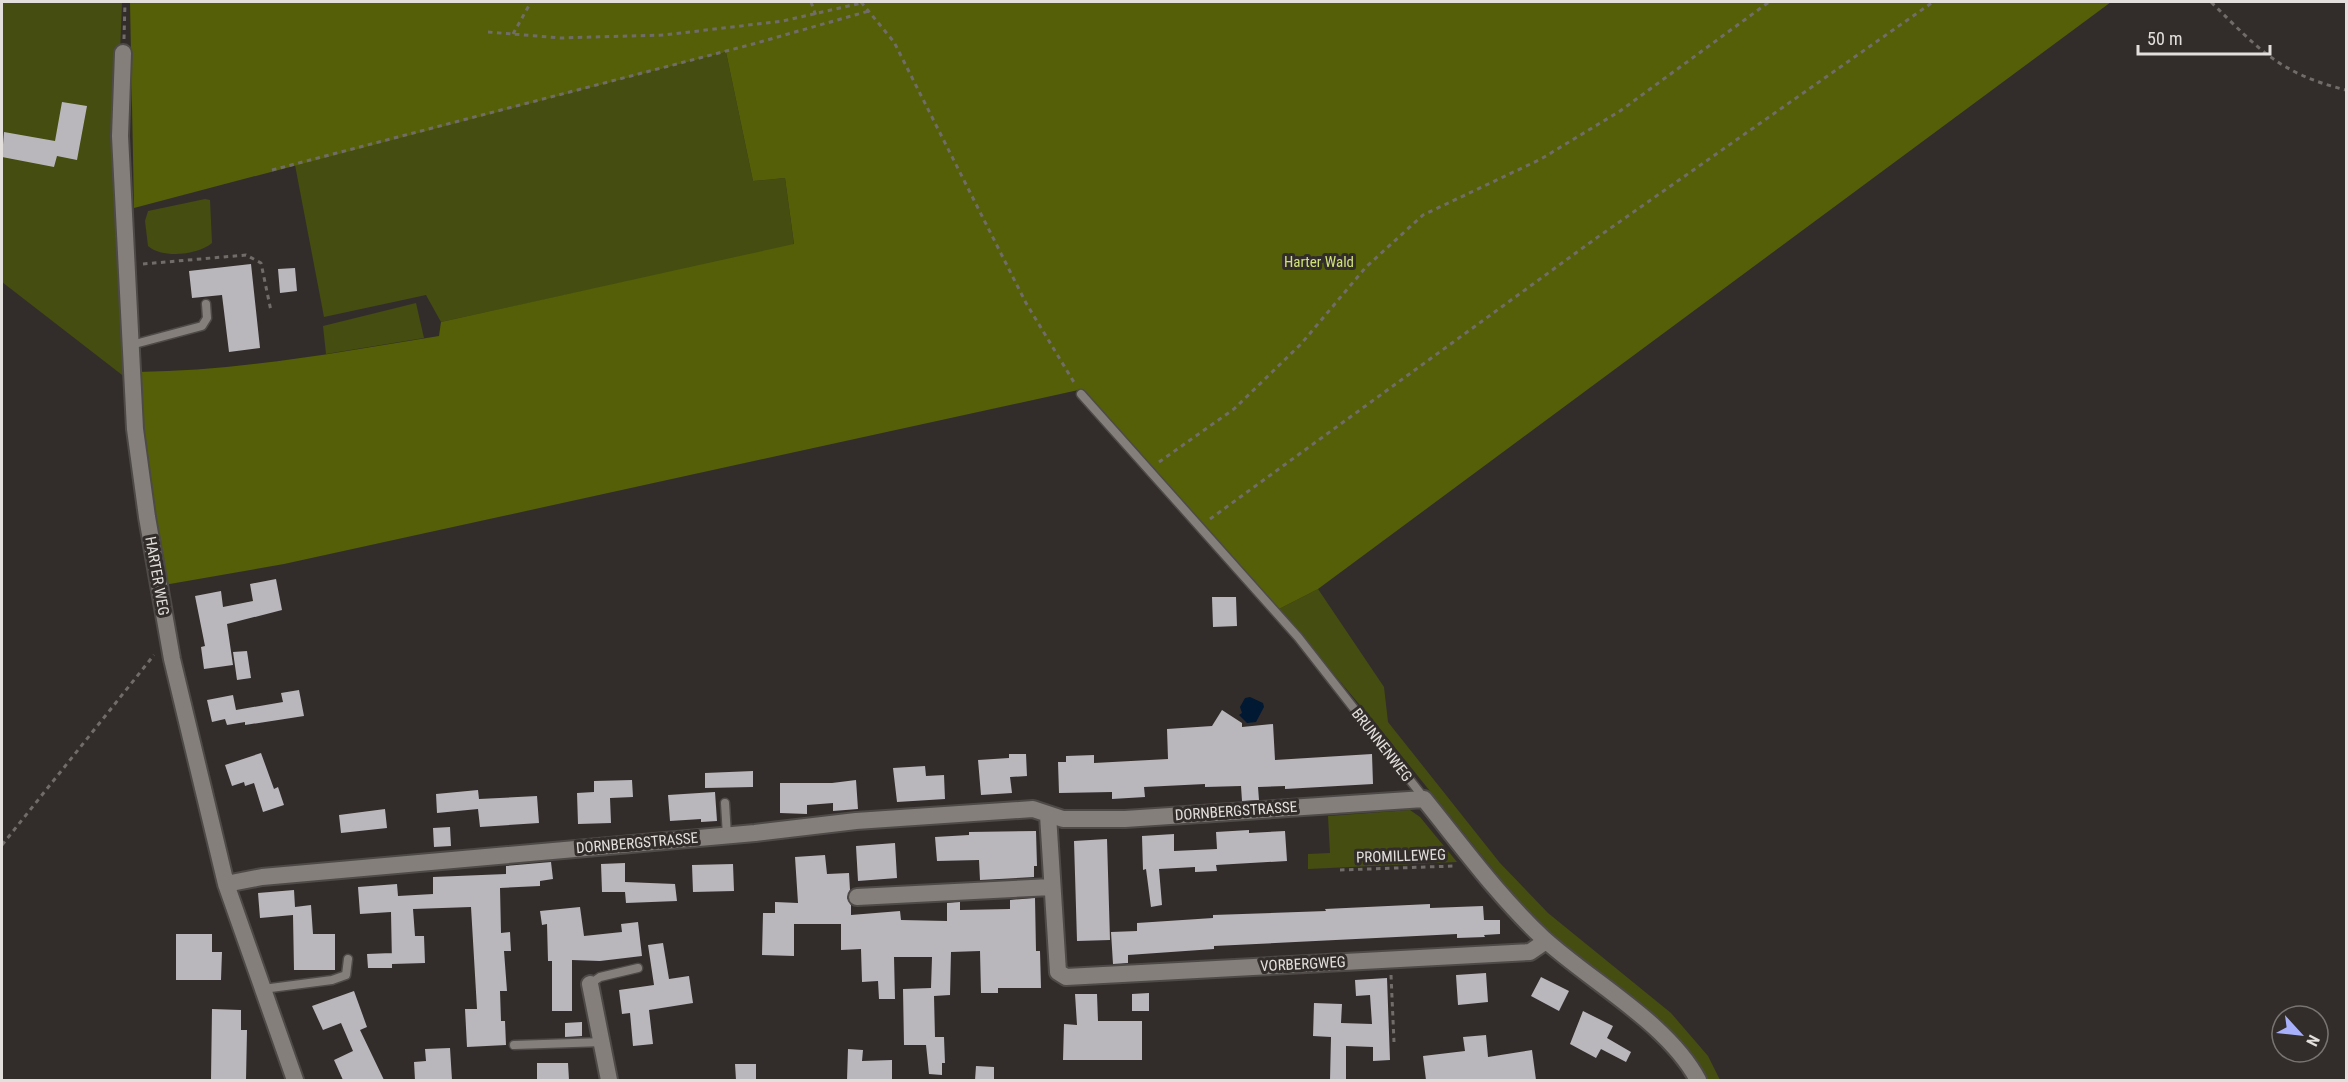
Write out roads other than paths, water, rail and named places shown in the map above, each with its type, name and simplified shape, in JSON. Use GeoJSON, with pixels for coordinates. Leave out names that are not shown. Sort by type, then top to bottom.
{"type":"FeatureCollection","features":[{"type":"Feature","properties":{"kind":"street","name":"HARTER WEG"},"geometry":{"type":"LineString","coordinates":[[123,53],[120,136],[137,440],[168,641],[226,884],[296,1080]]}},
{"type":"Feature","properties":{"kind":"street","name":"DORNBERGSTRASSE"},"geometry":{"type":"LineString","coordinates":[[226,884],[262,877],[727,836],[856,821],[1021,809],[1033,809],[1063,819],[1125,819],[1424,799]]}},
{"type":"Feature","properties":{"kind":"street","name":"BRUNNENWEG"},"geometry":{"type":"LineString","coordinates":[[1424,799],[1491,882],[1546,941],[1640,1016],[1683,1058],[1698,1080]]}},
{"type":"Feature","properties":{"kind":"street"},"geometry":{"type":"LineString","coordinates":[[857,897],[1052,887],[1048,815]]}},
{"type":"Feature","properties":{"kind":"street","name":"VORBERGWEG"},"geometry":{"type":"LineString","coordinates":[[1052,887],[1058,972],[1066,977],[1530,952],[1546,941]]}},
{"type":"Feature","properties":{"kind":"street"},"geometry":{"type":"LineString","coordinates":[[590,984],[609,1080]]}},
{"type":"Feature","properties":{"kind":"lane"},"geometry":{"type":"LineString","coordinates":[[131,345],[202,326],[207,318],[206,304]]}},
{"type":"Feature","properties":{"kind":"lane","name":"BRUNNENWEG"},"geometry":{"type":"LineString","coordinates":[[1081,394],[1298,637],[1424,799]]}},
{"type":"Feature","properties":{"kind":"lane"},"geometry":{"type":"LineString","coordinates":[[725,802],[727,836]]}},
{"type":"Feature","properties":{"kind":"lane"},"geometry":{"type":"LineString","coordinates":[[263,989],[332,980],[346,975],[348,959]]}},
{"type":"Feature","properties":{"kind":"lane"},"geometry":{"type":"LineString","coordinates":[[590,984],[600,977],[638,968]]}},
{"type":"Feature","properties":{"kind":"lane"},"geometry":{"type":"LineString","coordinates":[[514,1045],[603,1042]]}},
{"type":"Feature","properties":{"kind":"water"},"geometry":{"type":"Polygon","coordinates":[[[1250,697],[1263,703],[1264,707],[1256,722],[1247,723],[1239,715],[1242,713],[1240,707],[1245,698],[1250,697]]]}},
{"type":"Feature","properties":{"kind":"park label","name":"Harter Wald"},"geometry":{"type":"Point","coordinates":[1319,262]}}]}
